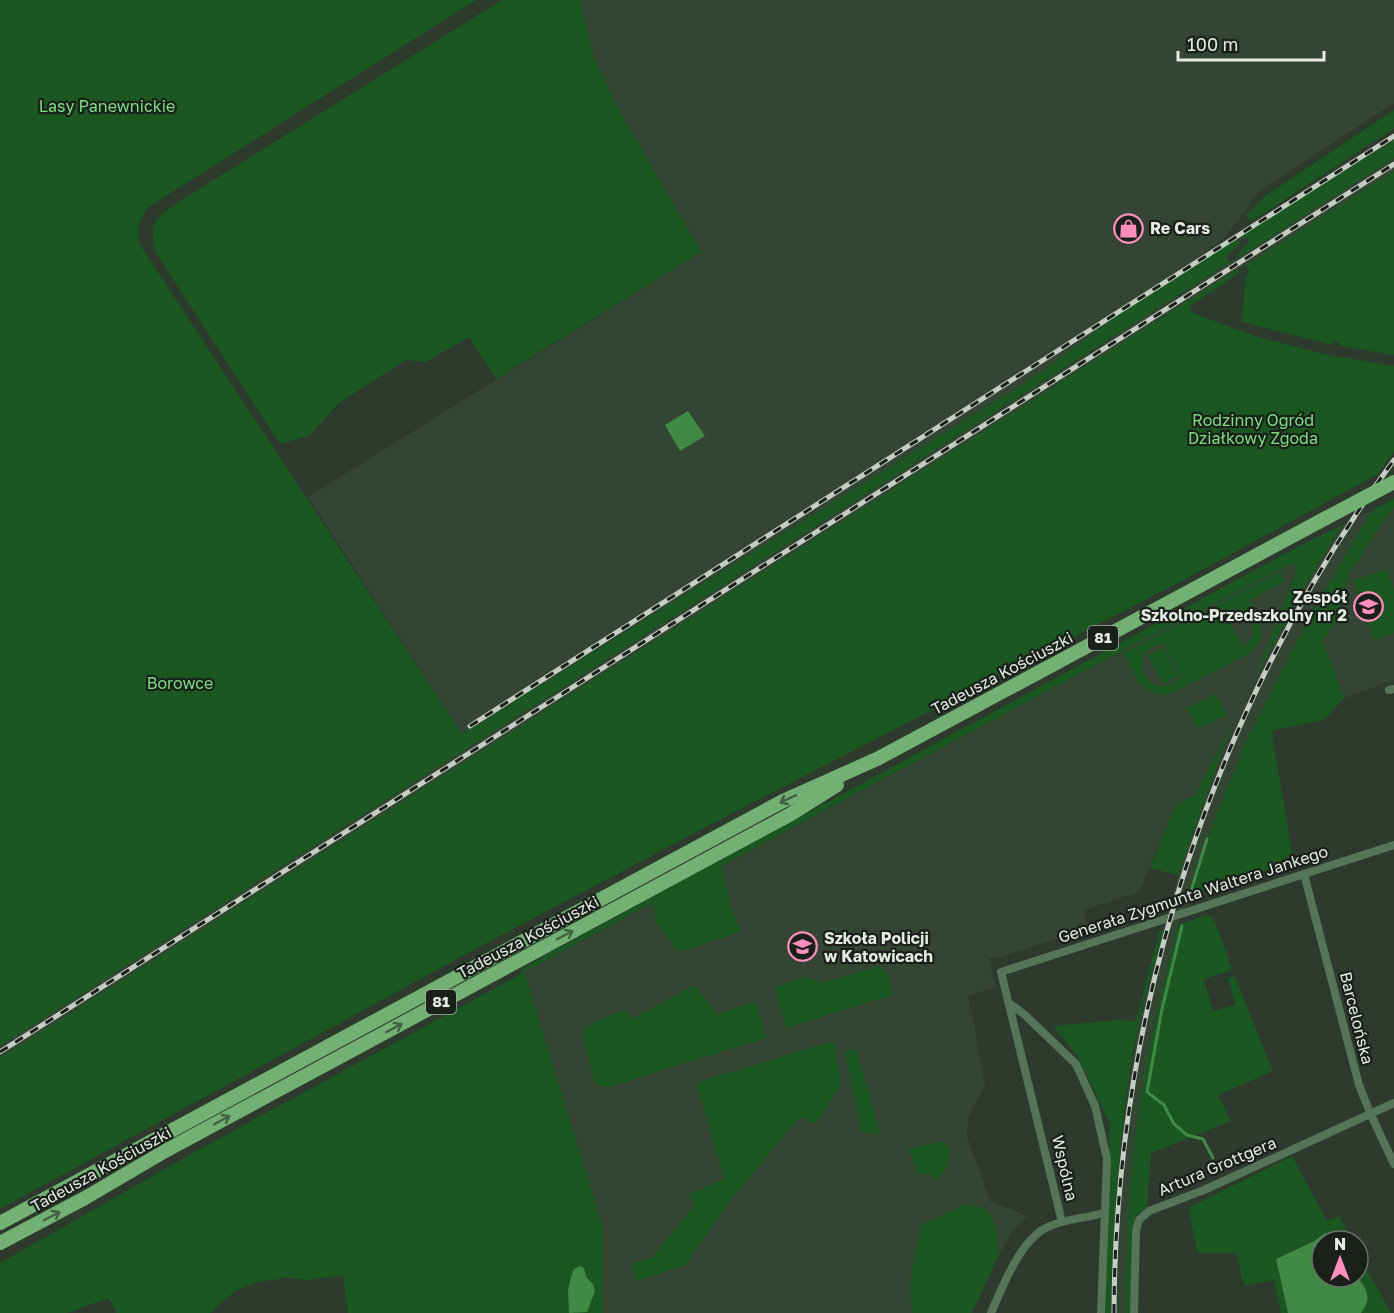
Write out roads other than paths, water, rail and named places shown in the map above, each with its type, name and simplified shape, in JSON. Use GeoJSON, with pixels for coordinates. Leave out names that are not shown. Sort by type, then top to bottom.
{"type":"FeatureCollection","features":[{"type":"Feature","properties":{"kind":"main road","name":"Tadeusza Kościuszki"},"geometry":{"type":"LineString","coordinates":[[0,1223],[783,801],[879,758],[1394,482]]}},
{"type":"Feature","properties":{"kind":"main road","name":"Tadeusza Kościuszki"},"geometry":{"type":"LineString","coordinates":[[0,1243],[85,1198],[175,1146],[791,814],[879,758]]}},
{"type":"Feature","properties":{"kind":"street","name":"Generała Zygmunta Waltera Jankego"},"geometry":{"type":"LineString","coordinates":[[1001,972],[1394,845]]}},
{"type":"Feature","properties":{"kind":"street","name":"Barcelońska"},"geometry":{"type":"LineString","coordinates":[[1304,874],[1359,1085],[1394,1164]]}},
{"type":"Feature","properties":{"kind":"street","name":"Wspólna"},"geometry":{"type":"LineString","coordinates":[[991,1313],[1012,1269],[1029,1242],[1046,1227],[1062,1222],[1001,972]]}},
{"type":"Feature","properties":{"kind":"street","name":"Wspólna"},"geometry":{"type":"LineString","coordinates":[[1010,1004],[1024,1014],[1076,1064],[1095,1106],[1107,1159],[1101,1313]]}},
{"type":"Feature","properties":{"kind":"street","name":"Artura Grottgera"},"geometry":{"type":"LineString","coordinates":[[1134,1313],[1136,1231],[1139,1220],[1149,1211],[1204,1190],[1371,1116],[1394,1103]]}},
{"type":"Feature","properties":{"kind":"street"},"geometry":{"type":"LineString","coordinates":[[1062,1222],[1104,1213]]}},
{"type":"Feature","properties":{"kind":"waterway"},"geometry":{"type":"LineString","coordinates":[[1187,904],[1207,839]]}},
{"type":"Feature","properties":{"kind":"waterway"},"geometry":{"type":"LineString","coordinates":[[1182,926],[1162,1009],[1147,1092],[1164,1105],[1174,1124],[1187,1135],[1203,1139],[1213,1158]]}},
{"type":"Feature","properties":{"kind":"railway"},"geometry":{"type":"LineString","coordinates":[[470,726],[1394,136]]}},
{"type":"Feature","properties":{"kind":"railway"},"geometry":{"type":"LineString","coordinates":[[0,1052],[1394,164]]}},
{"type":"Feature","properties":{"kind":"railway"},"geometry":{"type":"LineString","coordinates":[[1114,1313],[1119,1199],[1133,1086],[1156,974],[1187,864],[1227,757],[1274,654],[1330,555],[1394,460]]}},
{"type":"Feature","properties":{"kind":"place","name":"Re Cars"},"geometry":{"type":"Point","coordinates":[1129,228]}},
{"type":"Feature","properties":{"kind":"place","name":"Zespół Szkolno-Przedszkolny nr 2"},"geometry":{"type":"Point","coordinates":[1368,606]}},
{"type":"Feature","properties":{"kind":"place","name":"Szkoła Policji w Katowicach"},"geometry":{"type":"Point","coordinates":[803,947]}},
{"type":"Feature","properties":{"kind":"park label","name":"Lasy Panewnickie"},"geometry":{"type":"Point","coordinates":[107,106]}},
{"type":"Feature","properties":{"kind":"park label","name":"Rodzinny Ogród Działkowy Zgoda"},"geometry":{"type":"Point","coordinates":[1253,429]}},
{"type":"Feature","properties":{"kind":"park label","name":"Borowce"},"geometry":{"type":"Point","coordinates":[180,683]}}]}
